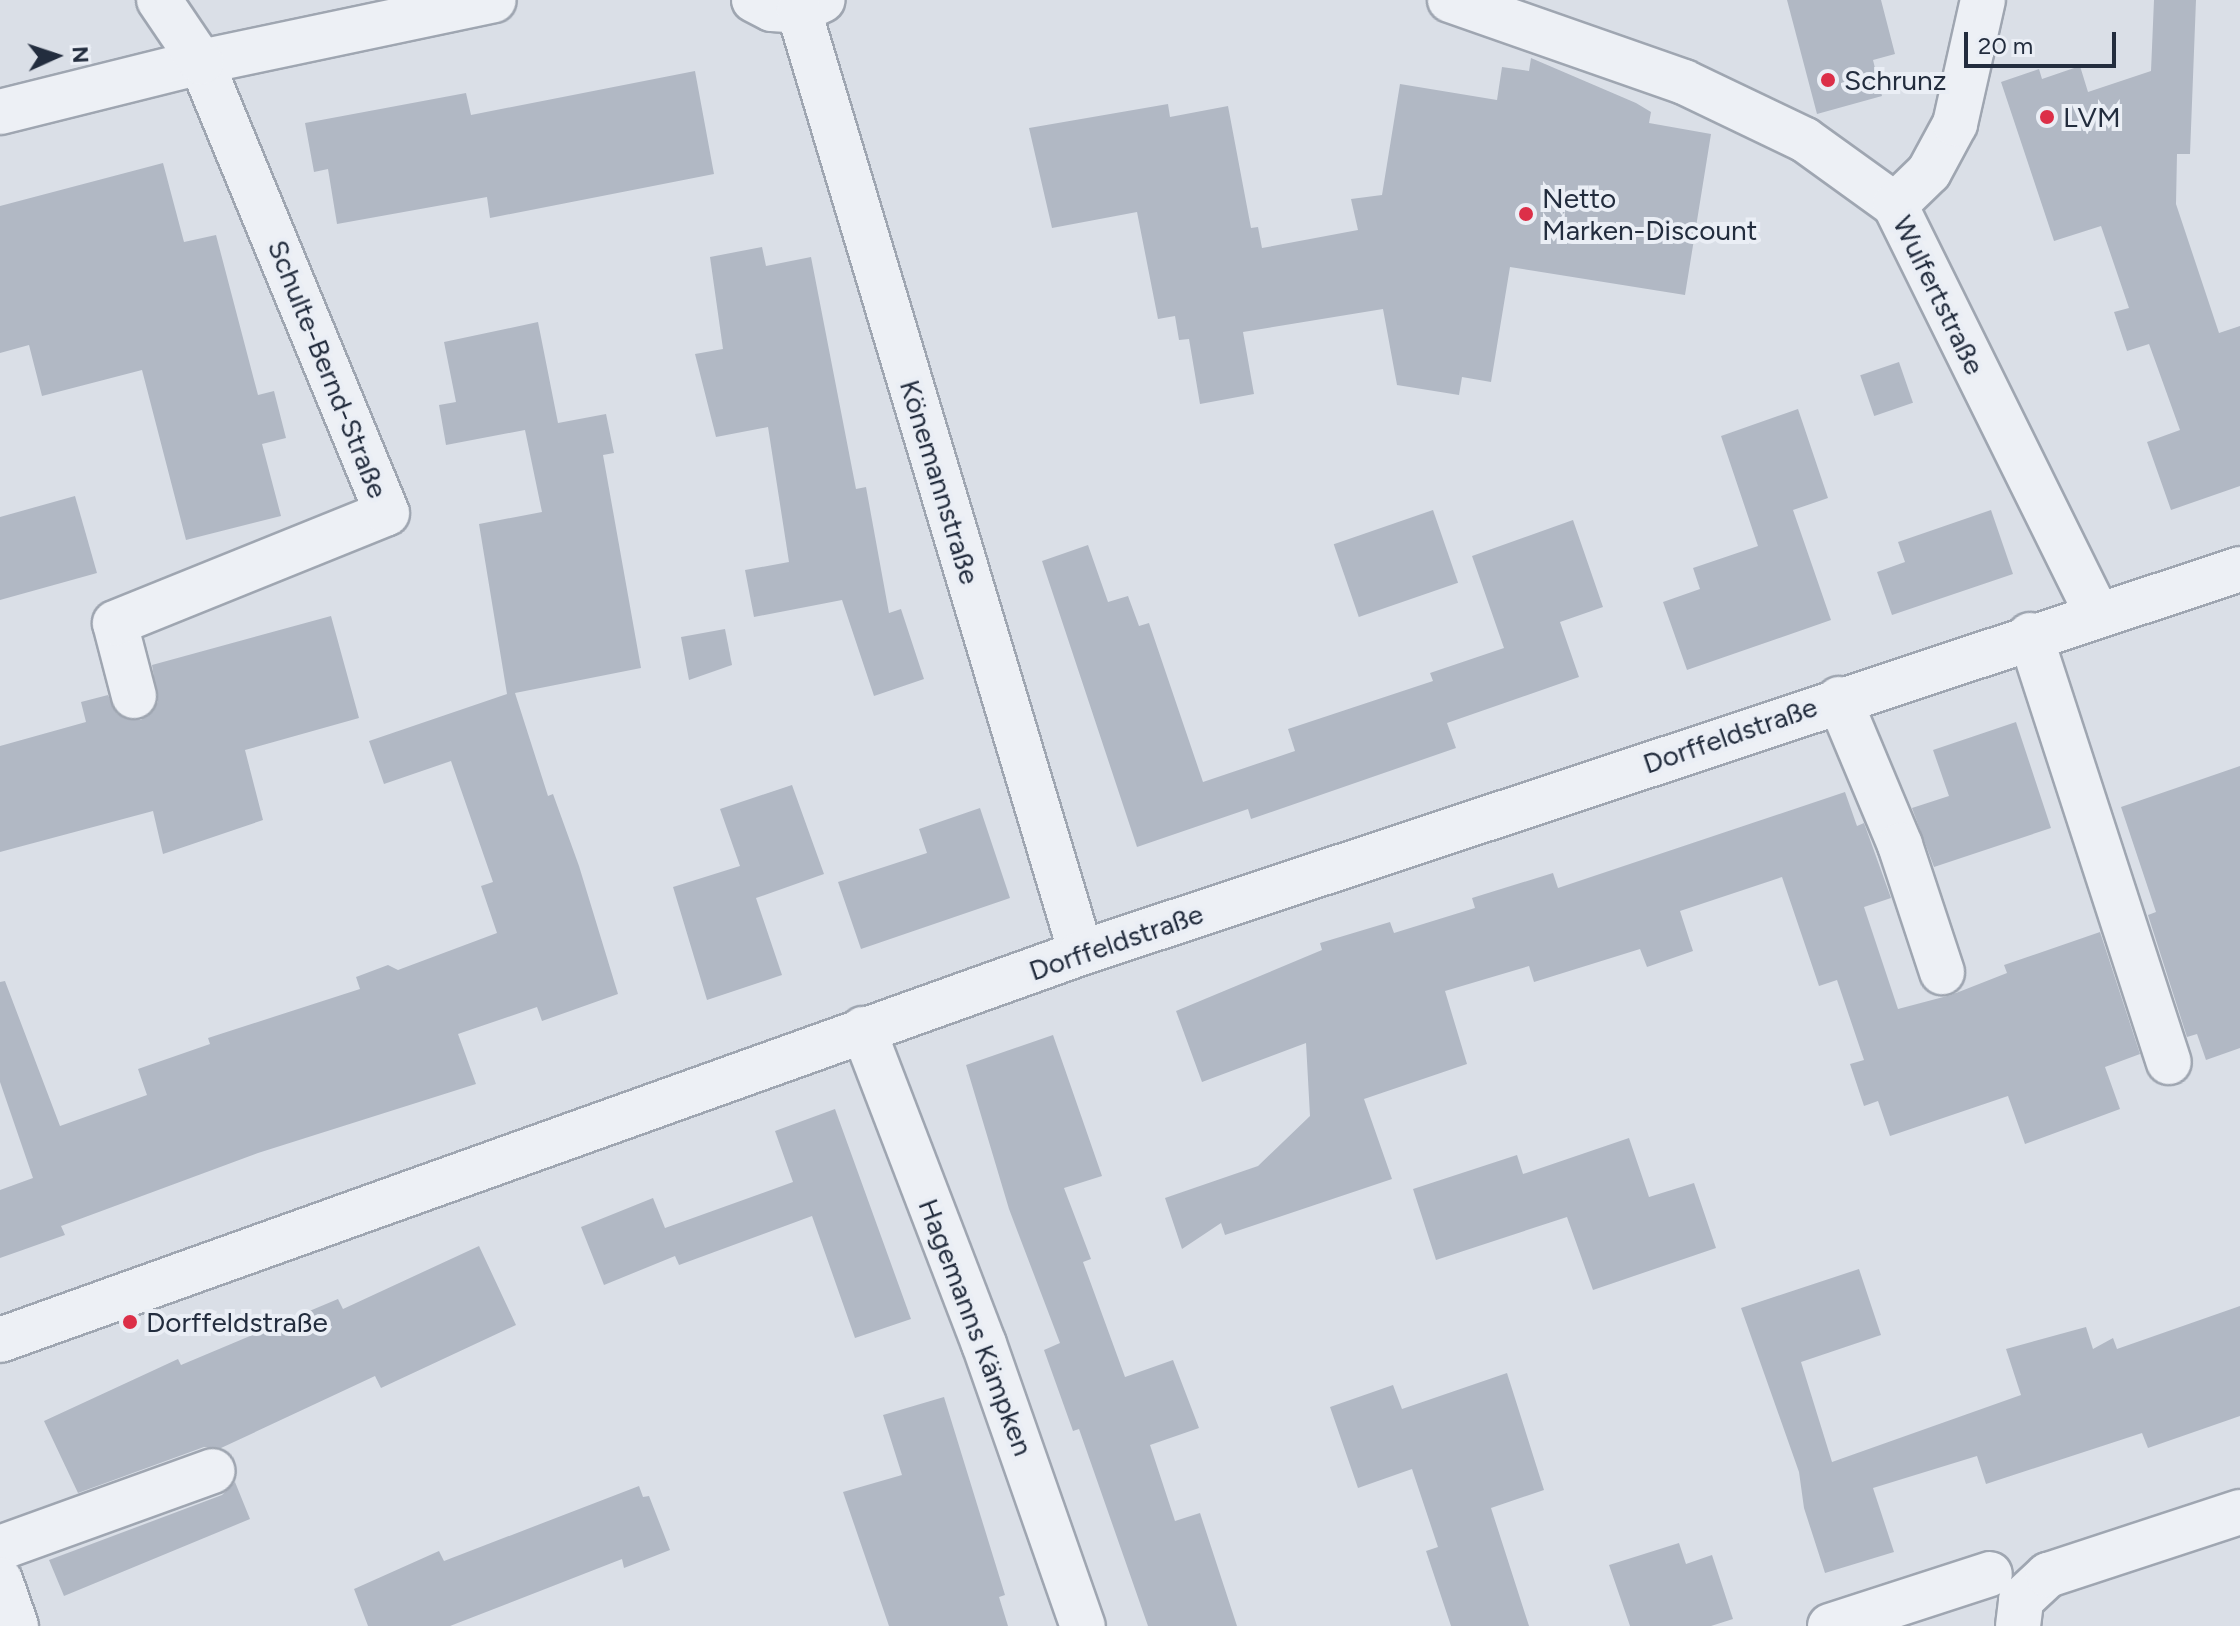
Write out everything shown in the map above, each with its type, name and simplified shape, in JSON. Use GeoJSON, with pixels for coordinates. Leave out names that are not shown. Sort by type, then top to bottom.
{"type":"FeatureCollection","features":[{"type":"Feature","properties":{"kind":"street","name":"Schulte-Bernd-Straße"},"geometry":{"type":"LineString","coordinates":[[134,696],[115,623],[387,513],[201,62],[159,0]]}},
{"type":"Feature","properties":{"kind":"street"},"geometry":{"type":"LineString","coordinates":[[0,112],[201,62],[494,0]]}},
{"type":"Feature","properties":{"kind":"street"},"geometry":{"type":"LineString","coordinates":[[754,0],[772,9],[811,5]]}},
{"type":"Feature","properties":{"kind":"street","name":"Wulfertstraße"},"geometry":{"type":"LineString","coordinates":[[1450,0],[1684,82],[1805,140],[1895,205],[2096,612]]}},
{"type":"Feature","properties":{"kind":"street"},"geometry":{"type":"LineString","coordinates":[[1895,205],[1929,172],[1955,124],[1983,0]]}},
{"type":"Feature","properties":{"kind":"street","name":"Könemannstraße"},"geometry":{"type":"LineString","coordinates":[[811,5],[1081,953]]}},
{"type":"Feature","properties":{"kind":"street","name":"Dorffeldstraße"},"geometry":{"type":"LineString","coordinates":[[0,1340],[1081,953],[2096,612],[2240,569]]}},
{"type":"Feature","properties":{"kind":"street"},"geometry":{"type":"LineString","coordinates":[[2030,635],[2169,1062]]}},
{"type":"Feature","properties":{"kind":"street"},"geometry":{"type":"LineString","coordinates":[[1839,699],[1900,845],[1942,972]]}},
{"type":"Feature","properties":{"kind":"street","name":"Hagemanns Kämpken"},"geometry":{"type":"LineString","coordinates":[[863,1029],[984,1344],[1083,1626]]}},
{"type":"Feature","properties":{"kind":"street"},"geometry":{"type":"LineString","coordinates":[[0,1548],[213,1471]]}},
{"type":"Feature","properties":{"kind":"street"},"geometry":{"type":"LineString","coordinates":[[2018,1626],[2021,1600],[2048,1575],[2240,1512]]}},
{"type":"Feature","properties":{"kind":"street"},"geometry":{"type":"LineString","coordinates":[[1830,1626],[1990,1574]]}},
{"type":"Feature","properties":{"kind":"street"},"geometry":{"type":"LineString","coordinates":[[0,1580],[16,1626]]}},
{"type":"Feature","properties":{"kind":"building"},"geometry":{"type":"Polygon","coordinates":[[[1787,0],[1881,0],[1895,54],[1873,60],[1882,96],[1817,114],[1787,0]]]}},
{"type":"Feature","properties":{"kind":"building"},"geometry":{"type":"Polygon","coordinates":[[[2154,0],[2196,0],[2190,154],[2177,154],[2176,204],[2219,333],[2240,326],[2240,486],[2171,510],[2147,442],[2180,430],[2149,344],[2127,351],[2114,312],[2129,308],[2101,226],[2054,241],[2001,82],[2039,69],[2042,79],[2080,66],[2088,92],[2151,71],[2154,0]]]}},
{"type":"Feature","properties":{"kind":"building","name":"Netto Marken-Discount"},"geometry":{"type":"Polygon","coordinates":[[[1531,58],[1636,103],[1651,112],[1649,123],[1711,134],[1685,295],[1510,267],[1491,382],[1462,377],[1459,395],[1397,385],[1383,309],[1243,332],[1254,394],[1200,404],[1189,339],[1179,340],[1175,316],[1158,319],[1137,212],[1052,228],[1029,128],[1168,104],[1170,117],[1228,106],[1251,228],[1258,227],[1262,248],[1358,230],[1351,199],[1382,195],[1400,84],[1497,100],[1502,67],[1529,71],[1531,58]]]}},
{"type":"Feature","properties":{"kind":"building"},"geometry":{"type":"Polygon","coordinates":[[[695,71],[714,174],[490,218],[487,197],[337,224],[328,169],[314,172],[305,123],[466,93],[471,115],[695,71]]]}},
{"type":"Feature","properties":{"kind":"building"},"geometry":{"type":"Polygon","coordinates":[[[163,163],[184,242],[216,235],[258,395],[274,391],[286,438],[262,444],[281,516],[186,540],[142,370],[42,396],[29,345],[0,353],[0,206],[163,163]]]}},
{"type":"Feature","properties":{"kind":"building"},"geometry":{"type":"Polygon","coordinates":[[[762,247],[766,266],[811,257],[856,489],[866,487],[889,613],[901,609],[924,679],[874,696],[842,600],[754,617],[745,570],[789,562],[768,427],[716,437],[695,354],[723,349],[710,257],[762,247]]]}},
{"type":"Feature","properties":{"kind":"building"},"geometry":{"type":"Polygon","coordinates":[[[538,322],[558,423],[606,414],[614,453],[603,455],[641,668],[515,693],[548,796],[553,794],[579,866],[618,994],[542,1021],[537,1007],[458,1034],[476,1084],[258,1153],[61,1226],[65,1235],[0,1258],[0,1190],[33,1178],[0,1082],[0,982],[5,981],[60,1126],[147,1095],[138,1069],[210,1044],[208,1038],[360,989],[356,977],[388,965],[398,970],[497,933],[481,886],[493,882],[451,761],[384,784],[369,741],[507,694],[479,524],[542,512],[525,430],[446,445],[439,405],[456,402],[444,342],[538,322]]]}},
{"type":"Feature","properties":{"kind":"building"},"geometry":{"type":"Polygon","coordinates":[[[1899,362],[1913,403],[1874,416],[1860,375],[1899,362]]]}},
{"type":"Feature","properties":{"kind":"building"},"geometry":{"type":"Polygon","coordinates":[[[1798,409],[1828,498],[1793,510],[1831,620],[1687,670],[1663,602],[1700,589],[1693,568],[1758,546],[1721,436],[1798,409]]]}},
{"type":"Feature","properties":{"kind":"building"},"geometry":{"type":"Polygon","coordinates":[[[75,496],[97,573],[0,600],[0,517],[75,496]]]}},
{"type":"Feature","properties":{"kind":"building"},"geometry":{"type":"Polygon","coordinates":[[[1433,510],[1458,583],[1359,617],[1334,544],[1433,510]]]}},
{"type":"Feature","properties":{"kind":"building"},"geometry":{"type":"Polygon","coordinates":[[[1991,510],[2013,574],[1892,615],[1877,572],[1905,562],[1898,542],[1991,510]]]}},
{"type":"Feature","properties":{"kind":"building"},"geometry":{"type":"Polygon","coordinates":[[[1573,520],[1603,607],[1560,622],[1579,677],[1447,723],[1456,748],[1251,819],[1248,809],[1137,847],[1042,561],[1088,545],[1108,602],[1128,596],[1139,626],[1149,623],[1203,782],[1295,751],[1288,729],[1433,681],[1430,673],[1504,648],[1472,556],[1573,520]]]}},
{"type":"Feature","properties":{"kind":"building"},"geometry":{"type":"Polygon","coordinates":[[[331,616],[359,718],[245,750],[263,820],[163,854],[153,811],[0,852],[0,746],[86,722],[81,702],[108,695],[117,714],[141,720],[158,702],[152,665],[331,616]]]}},
{"type":"Feature","properties":{"kind":"building"},"geometry":{"type":"Polygon","coordinates":[[[725,629],[732,665],[689,680],[681,637],[725,629]]]}},
{"type":"Feature","properties":{"kind":"building"},"geometry":{"type":"Polygon","coordinates":[[[2016,722],[2051,828],[1934,867],[1912,808],[1949,796],[1933,750],[2016,722]]]}},
{"type":"Feature","properties":{"kind":"building"},"geometry":{"type":"Polygon","coordinates":[[[2240,766],[2240,1048],[2206,1060],[2197,1034],[2187,1037],[2148,915],[2156,912],[2121,807],[2240,766]]]}},
{"type":"Feature","properties":{"kind":"building"},"geometry":{"type":"Polygon","coordinates":[[[792,785],[824,874],[756,898],[782,975],[707,1000],[673,887],[740,866],[720,809],[792,785]]]}},
{"type":"Feature","properties":{"kind":"building"},"geometry":{"type":"Polygon","coordinates":[[[1845,792],[1857,826],[1864,823],[1891,898],[1864,907],[1898,1009],[1951,995],[2007,973],[2004,965],[2100,932],[2140,1054],[2105,1067],[2120,1109],[2025,1144],[2008,1096],[1890,1136],[1878,1101],[1864,1106],[1850,1064],[1864,1060],[1837,980],[1819,986],[1782,877],[1680,911],[1693,951],[1647,967],[1640,949],[1534,982],[1529,966],[1445,991],[1467,1064],[1364,1099],[1392,1179],[1225,1235],[1221,1223],[1182,1249],[1165,1198],[1258,1166],[1310,1116],[1306,1043],[1202,1082],[1176,1011],[1322,950],[1320,943],[1390,922],[1394,933],[1475,908],[1472,898],[1553,873],[1558,888],[1845,792]]]}},
{"type":"Feature","properties":{"kind":"building"},"geometry":{"type":"Polygon","coordinates":[[[980,808],[1010,898],[861,949],[838,882],[927,853],[919,829],[980,808]]]}},
{"type":"Feature","properties":{"kind":"building"},"geometry":{"type":"Polygon","coordinates":[[[1053,1035],[1102,1176],[1064,1188],[1091,1259],[1083,1262],[1125,1377],[1173,1360],[1199,1428],[1150,1445],[1175,1521],[1200,1513],[1237,1626],[1148,1626],[1079,1429],[1073,1431],[1044,1350],[1060,1343],[1009,1209],[966,1065],[1053,1035]]]}},
{"type":"Feature","properties":{"kind":"building"},"geometry":{"type":"Polygon","coordinates":[[[835,1109],[911,1319],[855,1338],[812,1216],[679,1265],[675,1256],[604,1285],[581,1227],[653,1198],[665,1228],[793,1182],[775,1131],[835,1109]]]}},
{"type":"Feature","properties":{"kind":"building"},"geometry":{"type":"Polygon","coordinates":[[[1629,1138],[1649,1197],[1694,1183],[1716,1248],[1593,1290],[1567,1217],[1436,1260],[1413,1189],[1517,1155],[1523,1174],[1629,1138]]]}},
{"type":"Feature","properties":{"kind":"building"},"geometry":{"type":"Polygon","coordinates":[[[479,1246],[516,1325],[381,1388],[375,1376],[221,1448],[204,1447],[78,1493],[44,1421],[178,1359],[181,1365],[338,1299],[343,1309],[479,1246]]]}},
{"type":"Feature","properties":{"kind":"building"},"geometry":{"type":"Polygon","coordinates":[[[1859,1269],[1881,1335],[1801,1362],[1832,1462],[2021,1395],[2006,1349],[2086,1327],[2093,1349],[2113,1338],[2117,1349],[2240,1306],[2240,1416],[2148,1448],[2142,1433],[1986,1484],[1977,1456],[1873,1488],[1894,1552],[1825,1573],[1804,1508],[1799,1472],[1741,1308],[1859,1269]]]}},
{"type":"Feature","properties":{"kind":"building"},"geometry":{"type":"Polygon","coordinates":[[[1507,1373],[1544,1490],[1491,1508],[1529,1626],[1451,1626],[1426,1551],[1438,1547],[1412,1469],[1358,1488],[1330,1407],[1393,1385],[1402,1409],[1507,1373]]]}},
{"type":"Feature","properties":{"kind":"building"},"geometry":{"type":"Polygon","coordinates":[[[944,1397],[1005,1595],[999,1597],[1008,1626],[889,1626],[843,1492],[902,1475],[883,1415],[944,1397]]]}},
{"type":"Feature","properties":{"kind":"building"},"geometry":{"type":"Polygon","coordinates":[[[235,1482],[250,1519],[64,1596],[49,1560],[222,1495],[235,1482]]]}},
{"type":"Feature","properties":{"kind":"building"},"geometry":{"type":"Polygon","coordinates":[[[639,1486],[643,1497],[649,1496],[670,1550],[624,1568],[622,1559],[450,1626],[368,1626],[354,1589],[439,1551],[444,1561],[639,1486]]]}},
{"type":"Feature","properties":{"kind":"building"},"geometry":{"type":"Polygon","coordinates":[[[1679,1543],[1686,1564],[1712,1555],[1733,1619],[1711,1626],[1630,1626],[1609,1565],[1679,1543]]]}},
{"type":"Feature","properties":{"kind":"place","name":"Schrunz"},"geometry":{"type":"Point","coordinates":[1828,80]}},
{"type":"Feature","properties":{"kind":"place","name":"LVM"},"geometry":{"type":"Point","coordinates":[2047,117]}},
{"type":"Feature","properties":{"kind":"place","name":"Netto Marken-Discount"},"geometry":{"type":"Point","coordinates":[1526,214]}},
{"type":"Feature","properties":{"kind":"place","name":"Dorffeldstraße"},"geometry":{"type":"Point","coordinates":[130,1322]}}]}
